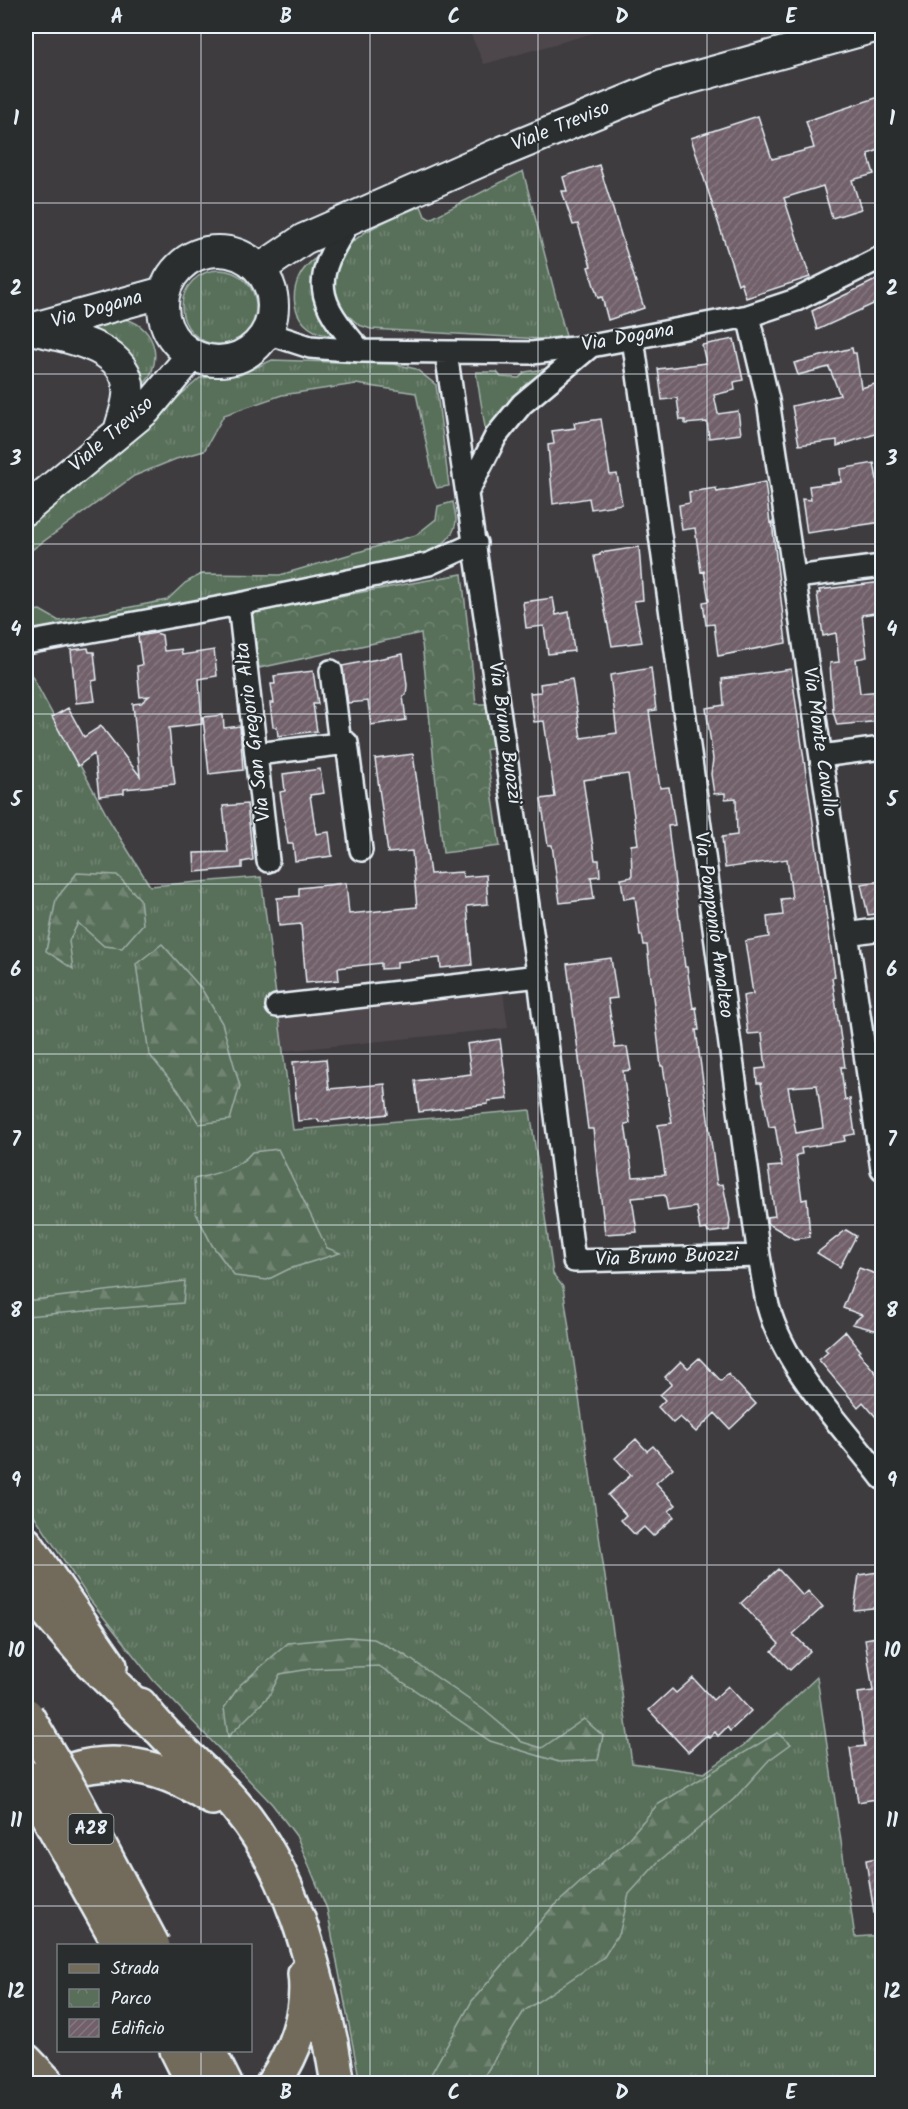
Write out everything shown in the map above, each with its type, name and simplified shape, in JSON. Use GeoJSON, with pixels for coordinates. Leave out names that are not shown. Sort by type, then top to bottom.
{"type":"FeatureCollection","features":[{"type":"Feature","properties":{"kind":"main road","name":"Viale Treviso"},"geometry":{"type":"LineString","coordinates":[[260,269],[304,239],[504,151],[662,86],[878,26]]}},
{"type":"Feature","properties":{"kind":"main road"},"geometry":{"type":"LineString","coordinates":[[213,250],[231,252],[247,258],[260,269],[269,284],[273,300],[273,317],[267,333],[256,347],[242,356],[217,361],[192,355],[177,344],[167,328],[162,310],[164,292],[171,276],[182,263],[196,254],[213,250]]}},
{"type":"Feature","properties":{"kind":"main road","name":"Via Dogana"},"geometry":{"type":"LineString","coordinates":[[28,330],[164,292]]}},
{"type":"Feature","properties":{"kind":"main road","name":"Via Dogana"},"geometry":{"type":"LineString","coordinates":[[28,330],[73,338],[105,350],[124,374],[129,394],[119,432]]}},
{"type":"Feature","properties":{"kind":"main road","name":"Viale Treviso"},"geometry":{"type":"LineString","coordinates":[[26,509],[146,410],[192,355]]}},
{"type":"Feature","properties":{"kind":"main road"},"geometry":{"type":"LineString","coordinates":[[26,1544],[156,1726]]}},
{"type":"Feature","properties":{"kind":"main road"},"geometry":{"type":"LineString","coordinates":[[26,1587],[92,1663],[238,1808],[263,1847],[298,1916],[315,1969],[338,2084]]}},
{"type":"Feature","properties":{"kind":"main road","name":"A28"},"geometry":{"type":"LineString","coordinates":[[26,1714],[70,1790],[152,1944]]}},
{"type":"Feature","properties":{"kind":"main road"},"geometry":{"type":"LineString","coordinates":[[26,1798],[50,1779],[69,1770],[101,1764],[131,1764],[157,1769],[191,1784],[220,1803],[263,1847]]}},
{"type":"Feature","properties":{"kind":"main road","name":"A28"},"geometry":{"type":"LineString","coordinates":[[26,1777],[120,1944]]}},
{"type":"Feature","properties":{"kind":"main road"},"geometry":{"type":"LineString","coordinates":[[273,2084],[286,2066],[296,2042],[303,2013],[306,1979],[298,1916]]}},
{"type":"Feature","properties":{"kind":"main road"},"geometry":{"type":"LineString","coordinates":[[331,2043],[343,2084]]}},
{"type":"Feature","properties":{"kind":"main road"},"geometry":{"type":"LineString","coordinates":[[178,2052],[194,2084]]}},
{"type":"Feature","properties":{"kind":"main road"},"geometry":{"type":"LineString","coordinates":[[209,2052],[225,2084]]}},
{"type":"Feature","properties":{"kind":"main road"},"geometry":{"type":"LineString","coordinates":[[26,2061],[48,2084]]}},
{"type":"Feature","properties":{"kind":"street"},"geometry":{"type":"LineString","coordinates":[[351,220],[335,244],[327,264],[323,298],[338,325],[361,351]]}},
{"type":"Feature","properties":{"kind":"street","name":"Via Dogana"},"geometry":{"type":"LineString","coordinates":[[267,333],[310,347],[361,351],[532,353],[591,346],[748,316],[796,300],[882,257]]}},
{"type":"Feature","properties":{"kind":"street","name":"Via Monte Cavallo"},"geometry":{"type":"LineString","coordinates":[[748,316],[768,400],[796,578],[882,1169]]}},
{"type":"Feature","properties":{"kind":"street","name":"Via Pomponio Amalteo"},"geometry":{"type":"LineString","coordinates":[[633,338],[759,1256],[768,1307],[799,1371],[882,1478]]}},
{"type":"Feature","properties":{"kind":"street"},"geometry":{"type":"LineString","coordinates":[[468,491],[496,436],[522,404],[591,346]]}},
{"type":"Feature","properties":{"kind":"street","name":"Via Bruno Buozzi"},"geometry":{"type":"LineString","coordinates":[[446,353],[539,976],[574,1261],[759,1256]]}},
{"type":"Feature","properties":{"kind":"street"},"geometry":{"type":"LineString","coordinates":[[26,643],[239,604],[429,564],[476,543]]}},
{"type":"Feature","properties":{"kind":"street"},"geometry":{"type":"LineString","coordinates":[[796,578],[882,566]]}},
{"type":"Feature","properties":{"kind":"street","name":"Via San Gregorio Alta"},"geometry":{"type":"LineString","coordinates":[[239,604],[268,861]]}},
{"type":"Feature","properties":{"kind":"street"},"geometry":{"type":"LineString","coordinates":[[331,670],[340,744]]}},
{"type":"Feature","properties":{"kind":"street"},"geometry":{"type":"LineString","coordinates":[[257,754],[347,743],[361,850]]}},
{"type":"Feature","properties":{"kind":"street"},"geometry":{"type":"LineString","coordinates":[[821,756],[882,748]]}},
{"type":"Feature","properties":{"kind":"street"},"geometry":{"type":"LineString","coordinates":[[847,934],[882,929]]}},
{"type":"Feature","properties":{"kind":"street"},"geometry":{"type":"LineString","coordinates":[[277,1006],[539,976]]}},
{"type":"Feature","properties":{"kind":"shaded area"},"geometry":{"type":"Polygon","coordinates":[[[467,26],[618,26],[484,64],[467,26]]]}},
{"type":"Feature","properties":{"kind":"shaded area"},"geometry":{"type":"Polygon","coordinates":[[[503,992],[508,1028],[283,1051],[278,1017],[503,992]]]}},
{"type":"Feature","properties":{"kind":"green space"},"geometry":{"type":"Polygon","coordinates":[[[523,171],[566,336],[541,339],[371,329],[359,325],[335,304],[333,276],[336,262],[354,240],[367,231],[421,206],[425,216],[430,219],[523,171]]]}},
{"type":"Feature","properties":{"kind":"green space"},"geometry":{"type":"Polygon","coordinates":[[[316,258],[319,260],[313,279],[314,298],[331,333],[328,335],[314,331],[304,323],[298,314],[295,302],[295,290],[299,278],[316,258]]]}},
{"type":"Feature","properties":{"kind":"green space"},"geometry":{"type":"Polygon","coordinates":[[[212,270],[226,270],[240,276],[250,286],[256,300],[256,314],[250,328],[240,338],[226,344],[212,344],[198,338],[188,328],[182,314],[182,300],[188,286],[198,276],[212,270]]]}},
{"type":"Feature","properties":{"kind":"green space"},"geometry":{"type":"Polygon","coordinates":[[[125,319],[145,330],[154,349],[155,359],[152,370],[139,389],[87,329],[125,319]]]}},
{"type":"Feature","properties":{"kind":"green space"},"geometry":{"type":"Polygon","coordinates":[[[272,360],[394,364],[416,369],[436,385],[449,486],[437,488],[434,481],[416,393],[356,384],[282,395],[224,415],[204,451],[176,459],[134,476],[26,554],[26,530],[200,378],[240,375],[272,360]]]}},
{"type":"Feature","properties":{"kind":"green space"},"geometry":{"type":"Polygon","coordinates":[[[552,368],[487,439],[476,372],[497,372],[501,377],[519,378],[525,372],[552,368]]]}},
{"type":"Feature","properties":{"kind":"green space"},"geometry":{"type":"Polygon","coordinates":[[[453,502],[456,521],[453,532],[437,548],[413,558],[379,568],[26,635],[26,612],[40,610],[59,621],[167,600],[185,583],[201,574],[280,575],[416,535],[436,519],[438,506],[453,502]]]}},
{"type":"Feature","properties":{"kind":"green space"},"geometry":{"type":"Polygon","coordinates":[[[462,574],[476,704],[486,704],[493,748],[486,750],[500,846],[443,853],[421,633],[259,668],[252,612],[462,574]]]}},
{"type":"Feature","properties":{"kind":"green space"},"geometry":{"type":"Polygon","coordinates":[[[26,665],[111,823],[150,886],[261,877],[293,1130],[530,1110],[553,1274],[563,1287],[632,1763],[704,1773],[744,1745],[817,1677],[855,1937],[882,1935],[882,2083],[360,2083],[327,1909],[297,1837],[272,1804],[153,1680],[90,1600],[26,1503],[26,665]]]}},
{"type":"Feature","properties":{"kind":"green space"},"geometry":{"type":"Polygon","coordinates":[[[77,873],[117,875],[140,899],[143,924],[122,948],[104,946],[78,923],[69,941],[73,969],[46,951],[56,899],[77,873]]]}},
{"type":"Feature","properties":{"kind":"green space"},"geometry":{"type":"Polygon","coordinates":[[[162,944],[201,988],[222,1023],[240,1086],[230,1120],[199,1124],[178,1090],[149,1054],[136,964],[162,944]]]}},
{"type":"Feature","properties":{"kind":"green space"},"geometry":{"type":"Polygon","coordinates":[[[278,1149],[327,1248],[340,1253],[289,1269],[267,1280],[235,1276],[212,1245],[196,1213],[194,1179],[233,1167],[252,1152],[278,1149]]]}},
{"type":"Feature","properties":{"kind":"green space"},"geometry":{"type":"Polygon","coordinates":[[[185,1281],[183,1303],[26,1316],[26,1301],[185,1281]]]}},
{"type":"Feature","properties":{"kind":"green space"},"geometry":{"type":"Polygon","coordinates":[[[348,1637],[374,1639],[403,1654],[484,1710],[522,1742],[542,1748],[584,1719],[603,1736],[598,1760],[559,1762],[490,1741],[379,1666],[310,1669],[280,1674],[269,1696],[228,1737],[224,1708],[240,1685],[288,1643],[348,1637]]]}},
{"type":"Feature","properties":{"kind":"green space"},"geometry":{"type":"Polygon","coordinates":[[[777,1733],[791,1744],[769,1760],[734,1799],[658,1862],[629,1894],[620,1931],[604,1957],[524,2011],[480,2083],[426,2083],[472,2001],[550,1910],[628,1839],[657,1805],[777,1733]]]}},
{"type":"Feature","properties":{"kind":"building"},"geometry":{"type":"Polygon","coordinates":[[[882,96],[882,149],[868,154],[874,174],[852,180],[861,209],[832,218],[823,186],[784,198],[810,277],[746,298],[741,282],[738,284],[691,138],[758,116],[772,159],[814,148],[806,121],[882,96]]]}},
{"type":"Feature","properties":{"kind":"building"},"geometry":{"type":"Polygon","coordinates":[[[599,165],[644,308],[608,320],[602,297],[598,298],[588,267],[591,266],[578,224],[573,225],[562,191],[567,191],[563,177],[599,165]]]}},
{"type":"Feature","properties":{"kind":"building"},"geometry":{"type":"Polygon","coordinates":[[[882,277],[882,300],[817,330],[812,311],[882,277]]]}},
{"type":"Feature","properties":{"kind":"building"},"geometry":{"type":"Polygon","coordinates":[[[734,339],[743,380],[734,382],[735,390],[714,395],[718,414],[738,411],[741,434],[709,438],[707,422],[685,424],[685,420],[680,420],[677,398],[662,400],[658,369],[706,363],[702,345],[734,339]]]}},
{"type":"Feature","properties":{"kind":"building"},"geometry":{"type":"Polygon","coordinates":[[[852,348],[853,353],[856,353],[861,388],[882,382],[882,432],[837,446],[837,440],[799,445],[792,406],[840,395],[829,367],[798,375],[794,363],[852,348]]]}},
{"type":"Feature","properties":{"kind":"building"},"geometry":{"type":"Polygon","coordinates":[[[601,419],[610,475],[617,474],[622,504],[591,509],[589,498],[553,504],[548,445],[554,444],[552,431],[575,428],[574,423],[601,419]]]}},
{"type":"Feature","properties":{"kind":"building"},"geometry":{"type":"Polygon","coordinates":[[[874,463],[882,507],[882,522],[807,533],[802,499],[811,500],[809,486],[841,482],[840,469],[874,463]]]}},
{"type":"Feature","properties":{"kind":"building"},"geometry":{"type":"Polygon","coordinates":[[[765,482],[786,643],[718,656],[714,624],[706,625],[703,602],[709,601],[704,571],[701,572],[695,528],[682,530],[679,505],[690,503],[689,492],[716,488],[717,492],[765,482]]]}},
{"type":"Feature","properties":{"kind":"building"},"geometry":{"type":"Polygon","coordinates":[[[639,547],[643,600],[634,601],[642,642],[612,646],[594,556],[639,547]]]}},
{"type":"Feature","properties":{"kind":"building"},"geometry":{"type":"Polygon","coordinates":[[[882,582],[882,612],[862,615],[867,657],[856,659],[860,693],[882,691],[882,721],[837,725],[833,711],[830,663],[839,662],[836,633],[823,636],[817,593],[820,593],[819,590],[882,582]]]}},
{"type":"Feature","properties":{"kind":"building"},"geometry":{"type":"Polygon","coordinates":[[[553,598],[556,615],[569,612],[574,651],[548,654],[544,626],[526,628],[523,602],[553,598]]]}},
{"type":"Feature","properties":{"kind":"building"},"geometry":{"type":"Polygon","coordinates":[[[156,633],[162,635],[164,651],[181,649],[182,655],[214,650],[217,676],[199,679],[202,724],[169,728],[175,784],[124,789],[124,793],[99,796],[94,754],[78,766],[52,717],[68,708],[84,737],[101,726],[140,776],[133,704],[141,703],[149,696],[140,697],[137,666],[142,665],[138,636],[156,633]]]}},
{"type":"Feature","properties":{"kind":"building"},"geometry":{"type":"Polygon","coordinates":[[[88,648],[89,652],[94,652],[97,680],[92,681],[95,701],[76,703],[71,650],[88,648]]]}},
{"type":"Feature","properties":{"kind":"building"},"geometry":{"type":"Polygon","coordinates":[[[403,654],[407,685],[406,695],[403,696],[406,720],[371,725],[368,701],[348,703],[342,666],[403,654]]]}},
{"type":"Feature","properties":{"kind":"building"},"geometry":{"type":"Polygon","coordinates":[[[651,668],[656,710],[649,711],[660,788],[669,787],[675,825],[668,826],[685,967],[687,967],[693,1008],[696,1007],[699,1030],[696,1030],[717,1185],[723,1184],[730,1220],[729,1230],[708,1233],[707,1229],[700,1230],[696,1207],[668,1211],[665,1195],[632,1198],[637,1232],[605,1234],[593,1129],[588,1129],[567,964],[611,958],[617,998],[608,999],[615,1048],[627,1047],[631,1070],[623,1071],[630,1123],[625,1124],[633,1177],[665,1175],[658,1125],[672,1123],[663,1066],[661,1066],[647,945],[644,945],[642,935],[640,935],[635,897],[624,899],[621,879],[632,877],[631,845],[638,844],[628,774],[583,780],[595,860],[599,860],[600,876],[591,877],[594,899],[560,903],[552,845],[548,845],[541,799],[555,797],[544,721],[534,722],[530,693],[541,692],[540,684],[572,679],[581,738],[617,733],[610,675],[651,668]]]}},
{"type":"Feature","properties":{"kind":"building"},"geometry":{"type":"Polygon","coordinates":[[[791,669],[835,977],[832,978],[845,1067],[841,1067],[845,1100],[850,1099],[855,1134],[844,1136],[845,1141],[801,1148],[802,1154],[796,1155],[802,1200],[807,1199],[810,1237],[794,1239],[767,1223],[767,1217],[775,1216],[768,1167],[782,1166],[775,1126],[769,1127],[761,1083],[757,1083],[756,1069],[766,1068],[762,1033],[748,1034],[743,996],[753,994],[745,941],[769,937],[767,917],[783,915],[781,899],[792,898],[787,859],[725,868],[722,837],[737,835],[736,798],[725,799],[725,793],[714,794],[711,774],[713,759],[706,708],[724,705],[722,679],[791,669]],[[817,1085],[788,1087],[796,1133],[823,1128],[817,1085]]]}},
{"type":"Feature","properties":{"kind":"building"},"geometry":{"type":"Polygon","coordinates":[[[313,671],[318,704],[313,704],[317,731],[278,736],[277,727],[273,727],[270,703],[274,703],[271,684],[275,684],[274,676],[313,671]]]}},
{"type":"Feature","properties":{"kind":"building"},"geometry":{"type":"Polygon","coordinates":[[[223,715],[224,728],[240,726],[243,770],[209,774],[203,717],[223,715]]]}},
{"type":"Feature","properties":{"kind":"building"},"geometry":{"type":"Polygon","coordinates":[[[413,754],[430,874],[462,872],[463,877],[486,875],[488,904],[467,906],[472,965],[441,968],[440,958],[397,962],[397,968],[381,969],[381,963],[338,968],[339,980],[306,983],[301,924],[279,926],[277,898],[299,896],[299,888],[346,883],[349,914],[417,907],[412,851],[388,853],[375,759],[413,754]]]}},
{"type":"Feature","properties":{"kind":"building"},"geometry":{"type":"Polygon","coordinates":[[[320,769],[324,793],[310,795],[316,834],[329,832],[332,856],[295,861],[293,844],[288,844],[280,792],[285,791],[283,774],[320,769]]]}},
{"type":"Feature","properties":{"kind":"building"},"geometry":{"type":"Polygon","coordinates":[[[247,804],[253,860],[242,862],[242,868],[195,872],[194,853],[228,852],[223,806],[247,804]]]}},
{"type":"Feature","properties":{"kind":"building"},"geometry":{"type":"Polygon","coordinates":[[[882,881],[882,913],[868,915],[861,884],[882,881]]]}},
{"type":"Feature","properties":{"kind":"building"},"geometry":{"type":"Polygon","coordinates":[[[500,1039],[508,1099],[488,1101],[488,1104],[419,1112],[415,1081],[471,1074],[467,1044],[500,1039]]]}},
{"type":"Feature","properties":{"kind":"building"},"geometry":{"type":"Polygon","coordinates":[[[326,1059],[329,1089],[385,1084],[388,1114],[319,1122],[318,1119],[298,1121],[293,1062],[326,1059]]]}},
{"type":"Feature","properties":{"kind":"building"},"geometry":{"type":"Polygon","coordinates":[[[846,1230],[856,1236],[840,1267],[817,1253],[846,1230]]]}},
{"type":"Feature","properties":{"kind":"building"},"geometry":{"type":"Polygon","coordinates":[[[859,1268],[882,1276],[882,1332],[852,1324],[862,1315],[843,1308],[859,1268]]]}},
{"type":"Feature","properties":{"kind":"building"},"geometry":{"type":"Polygon","coordinates":[[[845,1331],[860,1350],[858,1352],[882,1380],[882,1424],[863,1402],[858,1407],[819,1360],[828,1352],[825,1349],[845,1331]]]}},
{"type":"Feature","properties":{"kind":"building"},"geometry":{"type":"Polygon","coordinates":[[[699,1358],[721,1381],[728,1374],[756,1404],[730,1429],[715,1413],[696,1432],[680,1417],[673,1423],[658,1407],[665,1400],[660,1395],[672,1384],[665,1377],[681,1361],[688,1368],[699,1358]]]}},
{"type":"Feature","properties":{"kind":"building"},"geometry":{"type":"Polygon","coordinates":[[[636,1439],[647,1451],[653,1446],[673,1468],[656,1483],[676,1505],[669,1511],[674,1517],[653,1536],[644,1527],[635,1535],[621,1520],[626,1515],[608,1495],[631,1475],[615,1458],[636,1439]]]}},
{"type":"Feature","properties":{"kind":"building"},"geometry":{"type":"Polygon","coordinates":[[[778,1569],[803,1596],[808,1591],[823,1607],[793,1634],[810,1651],[790,1670],[772,1651],[779,1644],[741,1603],[778,1569]]]}},
{"type":"Feature","properties":{"kind":"building"},"geometry":{"type":"Polygon","coordinates":[[[878,1572],[882,1607],[854,1610],[859,1575],[878,1572]]]}},
{"type":"Feature","properties":{"kind":"building"},"geometry":{"type":"Polygon","coordinates":[[[882,1636],[882,1798],[858,1802],[850,1748],[865,1746],[858,1693],[873,1691],[865,1639],[882,1636]]]}},
{"type":"Feature","properties":{"kind":"building"},"geometry":{"type":"Polygon","coordinates":[[[693,1678],[713,1700],[728,1686],[751,1711],[730,1731],[727,1727],[718,1736],[715,1732],[709,1738],[707,1735],[688,1752],[649,1710],[672,1689],[676,1693],[693,1678]]]}},
{"type":"Feature","properties":{"kind":"building"},"geometry":{"type":"Polygon","coordinates":[[[882,1857],[882,1912],[874,1913],[866,1860],[882,1857]]]}}]}
